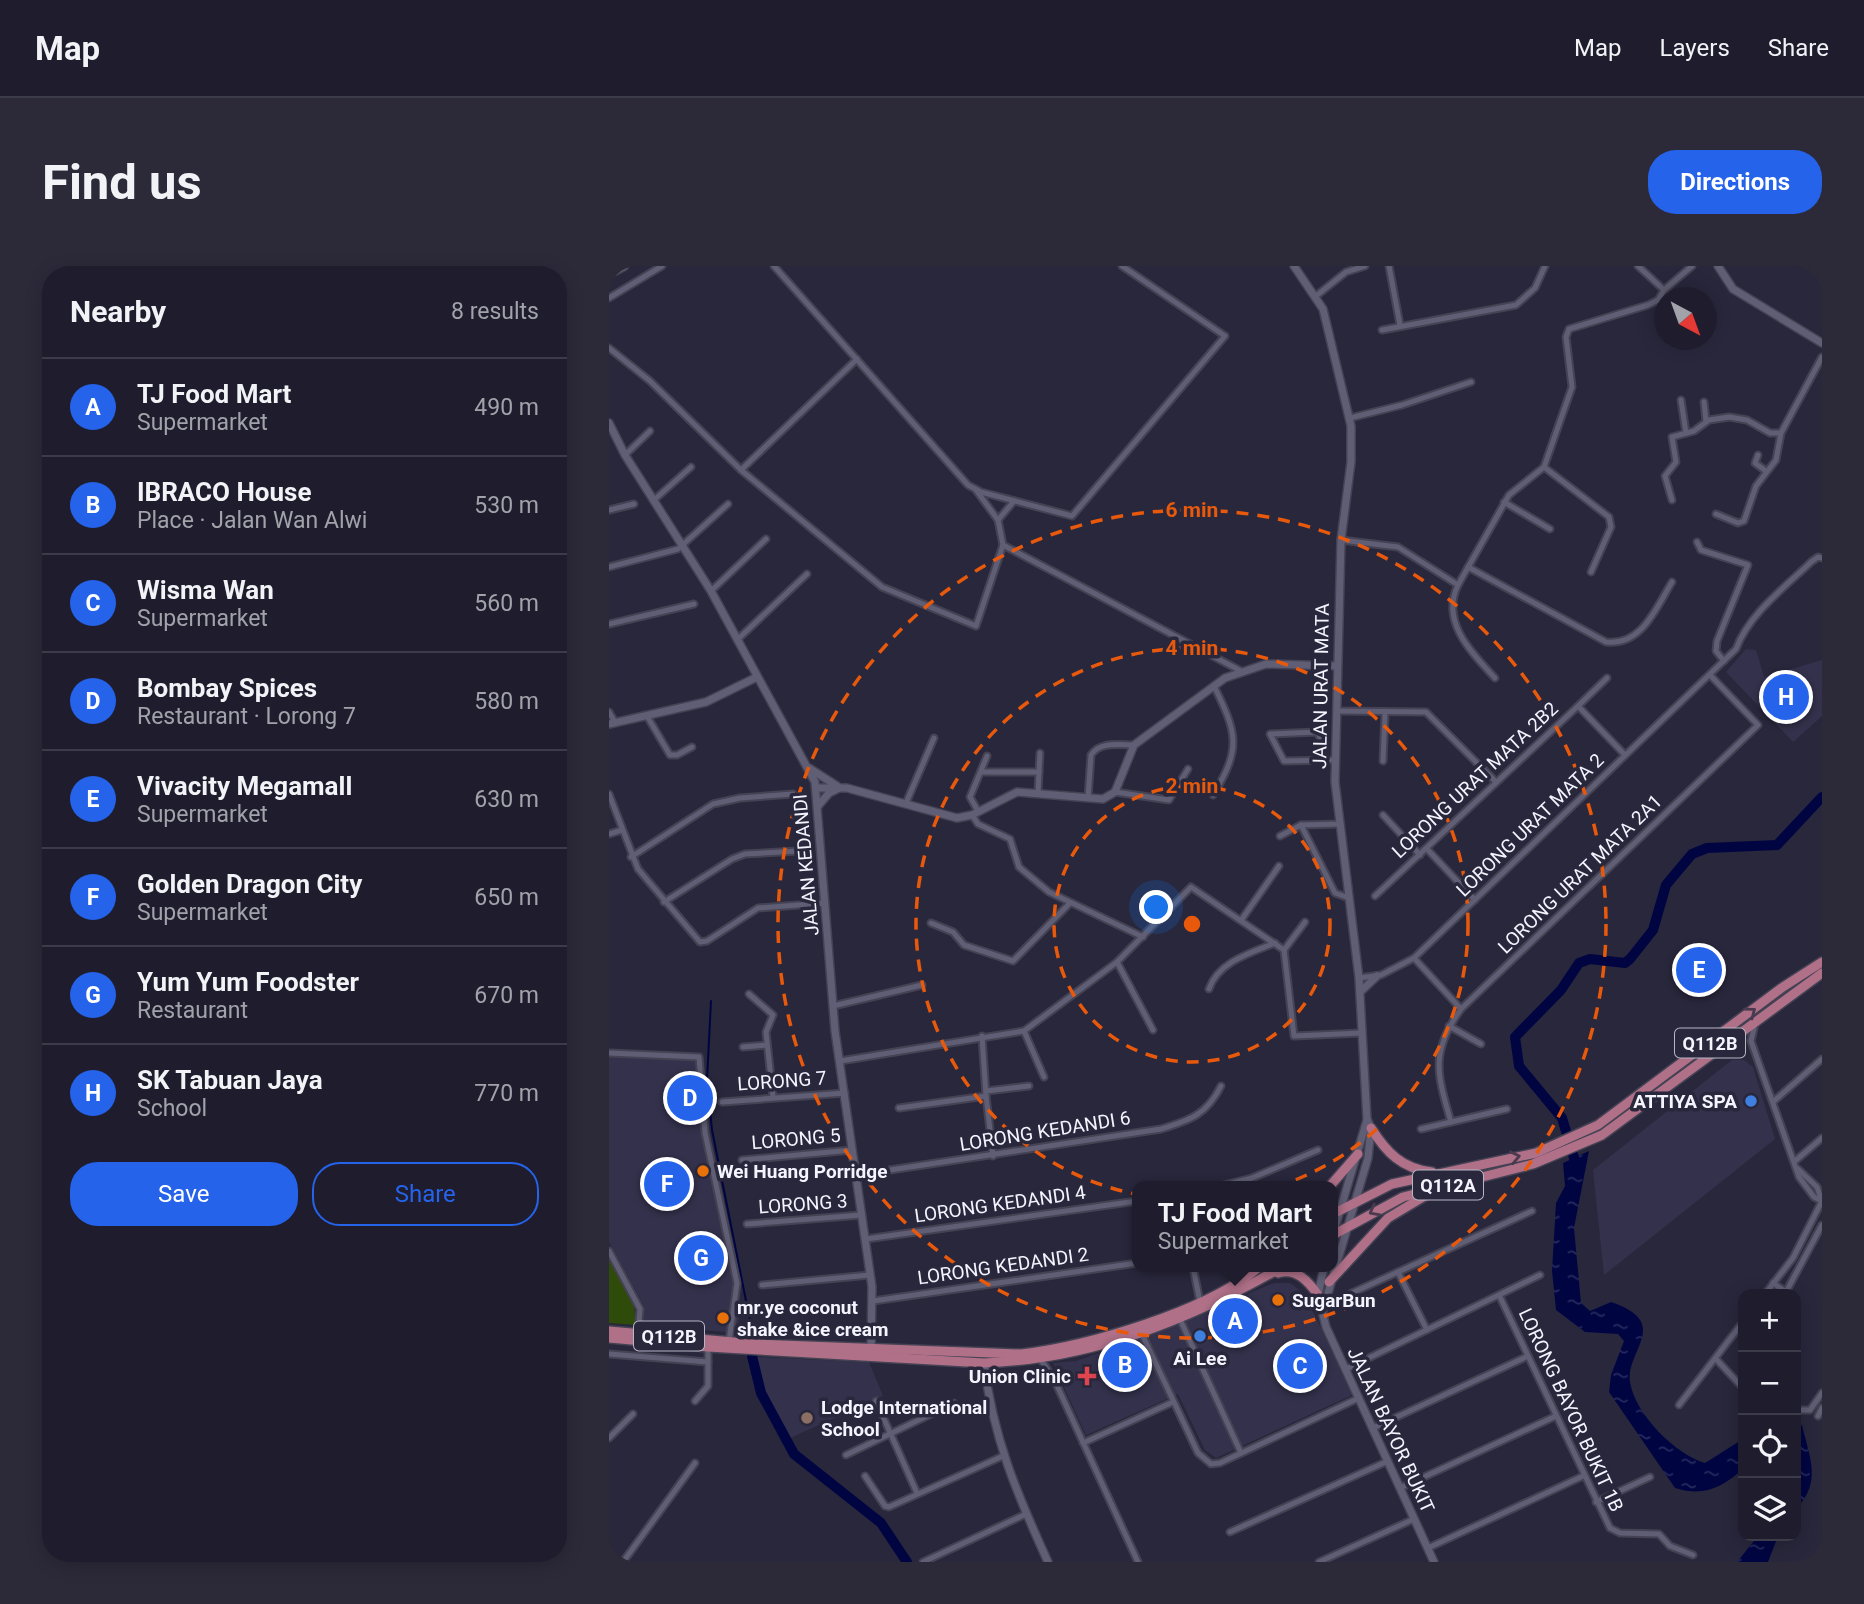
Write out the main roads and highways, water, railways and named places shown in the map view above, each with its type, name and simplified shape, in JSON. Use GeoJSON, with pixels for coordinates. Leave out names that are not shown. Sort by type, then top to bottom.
{"type":"FeatureCollection","features":[{"type":"Feature","properties":{"kind":"main road"},"geometry":{"type":"LineString","coordinates":[[609,274],[624,266]]}},
{"type":"Feature","properties":{"kind":"main road","name":"Q112B"},"geometry":{"type":"LineString","coordinates":[[1338,1210],[1392,1184],[1536,1153],[1598,1125],[1783,987],[1822,962]]}},
{"type":"Feature","properties":{"kind":"main road","name":"Q112A"},"geometry":{"type":"LineString","coordinates":[[1338,1232],[1403,1196],[1556,1156],[1602,1135],[1822,973]]}},
{"type":"Feature","properties":{"kind":"main road"},"geometry":{"type":"LineString","coordinates":[[1369,1124],[1398,1161],[1421,1170],[1442,1173]]}},
{"type":"Feature","properties":{"kind":"main road"},"geometry":{"type":"LineString","coordinates":[[1334,1181],[1358,1154]]}},
{"type":"Feature","properties":{"kind":"main road"},"geometry":{"type":"LineString","coordinates":[[1329,1282],[1388,1218],[1442,1186]]}},
{"type":"Feature","properties":{"kind":"main road"},"geometry":{"type":"LineString","coordinates":[[609,1338],[708,1347],[752,1346],[1003,1355],[1061,1349],[1114,1334],[1199,1302],[1236,1285],[1253,1272]]}},
{"type":"Feature","properties":{"kind":"main road"},"geometry":{"type":"LineString","coordinates":[[1256,1282],[1273,1272]]}},
{"type":"Feature","properties":{"kind":"main road"},"geometry":{"type":"LineString","coordinates":[[871,1352],[984,1363],[1041,1360],[1087,1350],[1140,1332],[1281,1272]]}},
{"type":"Feature","properties":{"kind":"main road"},"geometry":{"type":"LineString","coordinates":[[1294,1272],[1305,1279],[1318,1295]]}},
{"type":"Feature","properties":{"kind":"main road","name":"Q112B"},"geometry":{"type":"LineString","coordinates":[[609,1331],[729,1341],[752,1346]]}},
{"type":"Feature","properties":{"kind":"water"},"geometry":{"type":"Polygon","coordinates":[[[1589,1151],[1574,1228],[1581,1303],[1590,1311],[1611,1302],[1629,1310],[1639,1319],[1643,1328],[1642,1338],[1630,1371],[1630,1382],[1640,1407],[1669,1442],[1705,1463],[1738,1442],[1738,1473],[1719,1486],[1695,1492],[1675,1488],[1609,1392],[1611,1375],[1624,1341],[1618,1334],[1585,1332],[1556,1310],[1552,1271],[1556,1203],[1565,1186],[1563,1163],[1589,1151]]]}},
{"type":"Feature","properties":{"kind":"water"},"geometry":{"type":"Polygon","coordinates":[[[1801,1425],[1812,1470],[1809,1489],[1801,1503],[1801,1425]]]}},
{"type":"Feature","properties":{"kind":"water"},"geometry":{"type":"Polygon","coordinates":[[[1754,1541],[1776,1541],[1768,1562],[1737,1562],[1754,1541]]]}},
{"type":"Feature","properties":{"kind":"waterway"},"geometry":{"type":"LineString","coordinates":[[1578,1171],[1562,1118],[1519,1066],[1515,1037],[1561,990],[1579,963],[1590,959],[1625,963],[1630,959],[1653,930],[1666,885],[1692,854],[1707,848],[1777,845],[1822,797]]}},
{"type":"Feature","properties":{"kind":"waterway"},"geometry":{"type":"LineString","coordinates":[[711,1001],[707,1080],[712,1130],[753,1336]]}},
{"type":"Feature","properties":{"kind":"waterway"},"geometry":{"type":"LineString","coordinates":[[752,1356],[761,1393],[794,1454],[881,1523],[907,1562]]}},
{"type":"Feature","properties":{"kind":"place","name":"SK Tabuan Jaya"},"geometry":{"type":"Point","coordinates":[1786,697]}},
{"type":"Feature","properties":{"kind":"place","name":"Vivacity Megamall"},"geometry":{"type":"Point","coordinates":[1699,970]}},
{"type":"Feature","properties":{"kind":"place","name":"Bombay Spices"},"geometry":{"type":"Point","coordinates":[690,1098]}},
{"type":"Feature","properties":{"kind":"place","name":"ATTIYA SPA"},"geometry":{"type":"Point","coordinates":[1751,1101]}},
{"type":"Feature","properties":{"kind":"place","name":"Wei Huang Porridge"},"geometry":{"type":"Point","coordinates":[703,1171]}},
{"type":"Feature","properties":{"kind":"place","name":"Golden Dragon City"},"geometry":{"type":"Point","coordinates":[667,1184]}},
{"type":"Feature","properties":{"kind":"place","name":"Yum Yum Foodster"},"geometry":{"type":"Point","coordinates":[701,1258]}},
{"type":"Feature","properties":{"kind":"place","name":"SugarBun"},"geometry":{"type":"Point","coordinates":[1278,1300]}},
{"type":"Feature","properties":{"kind":"place","name":"mr.ye coconut shake &ice cream"},"geometry":{"type":"Point","coordinates":[723,1318]}},
{"type":"Feature","properties":{"kind":"place","name":"TJ Food Mart"},"geometry":{"type":"Point","coordinates":[1235,1321]}},
{"type":"Feature","properties":{"kind":"place","name":"Ai Lee"},"geometry":{"type":"Point","coordinates":[1200,1336]}},
{"type":"Feature","properties":{"kind":"place","name":"IBRACO House"},"geometry":{"type":"Point","coordinates":[1125,1365]}},
{"type":"Feature","properties":{"kind":"place","name":"Wisma Wan"},"geometry":{"type":"Point","coordinates":[1300,1366]}},
{"type":"Feature","properties":{"kind":"place","name":"Union Clinic"},"geometry":{"type":"Point","coordinates":[1087,1376]}},
{"type":"Feature","properties":{"kind":"place","name":"Lodge International School"},"geometry":{"type":"Point","coordinates":[807,1418]}}]}
